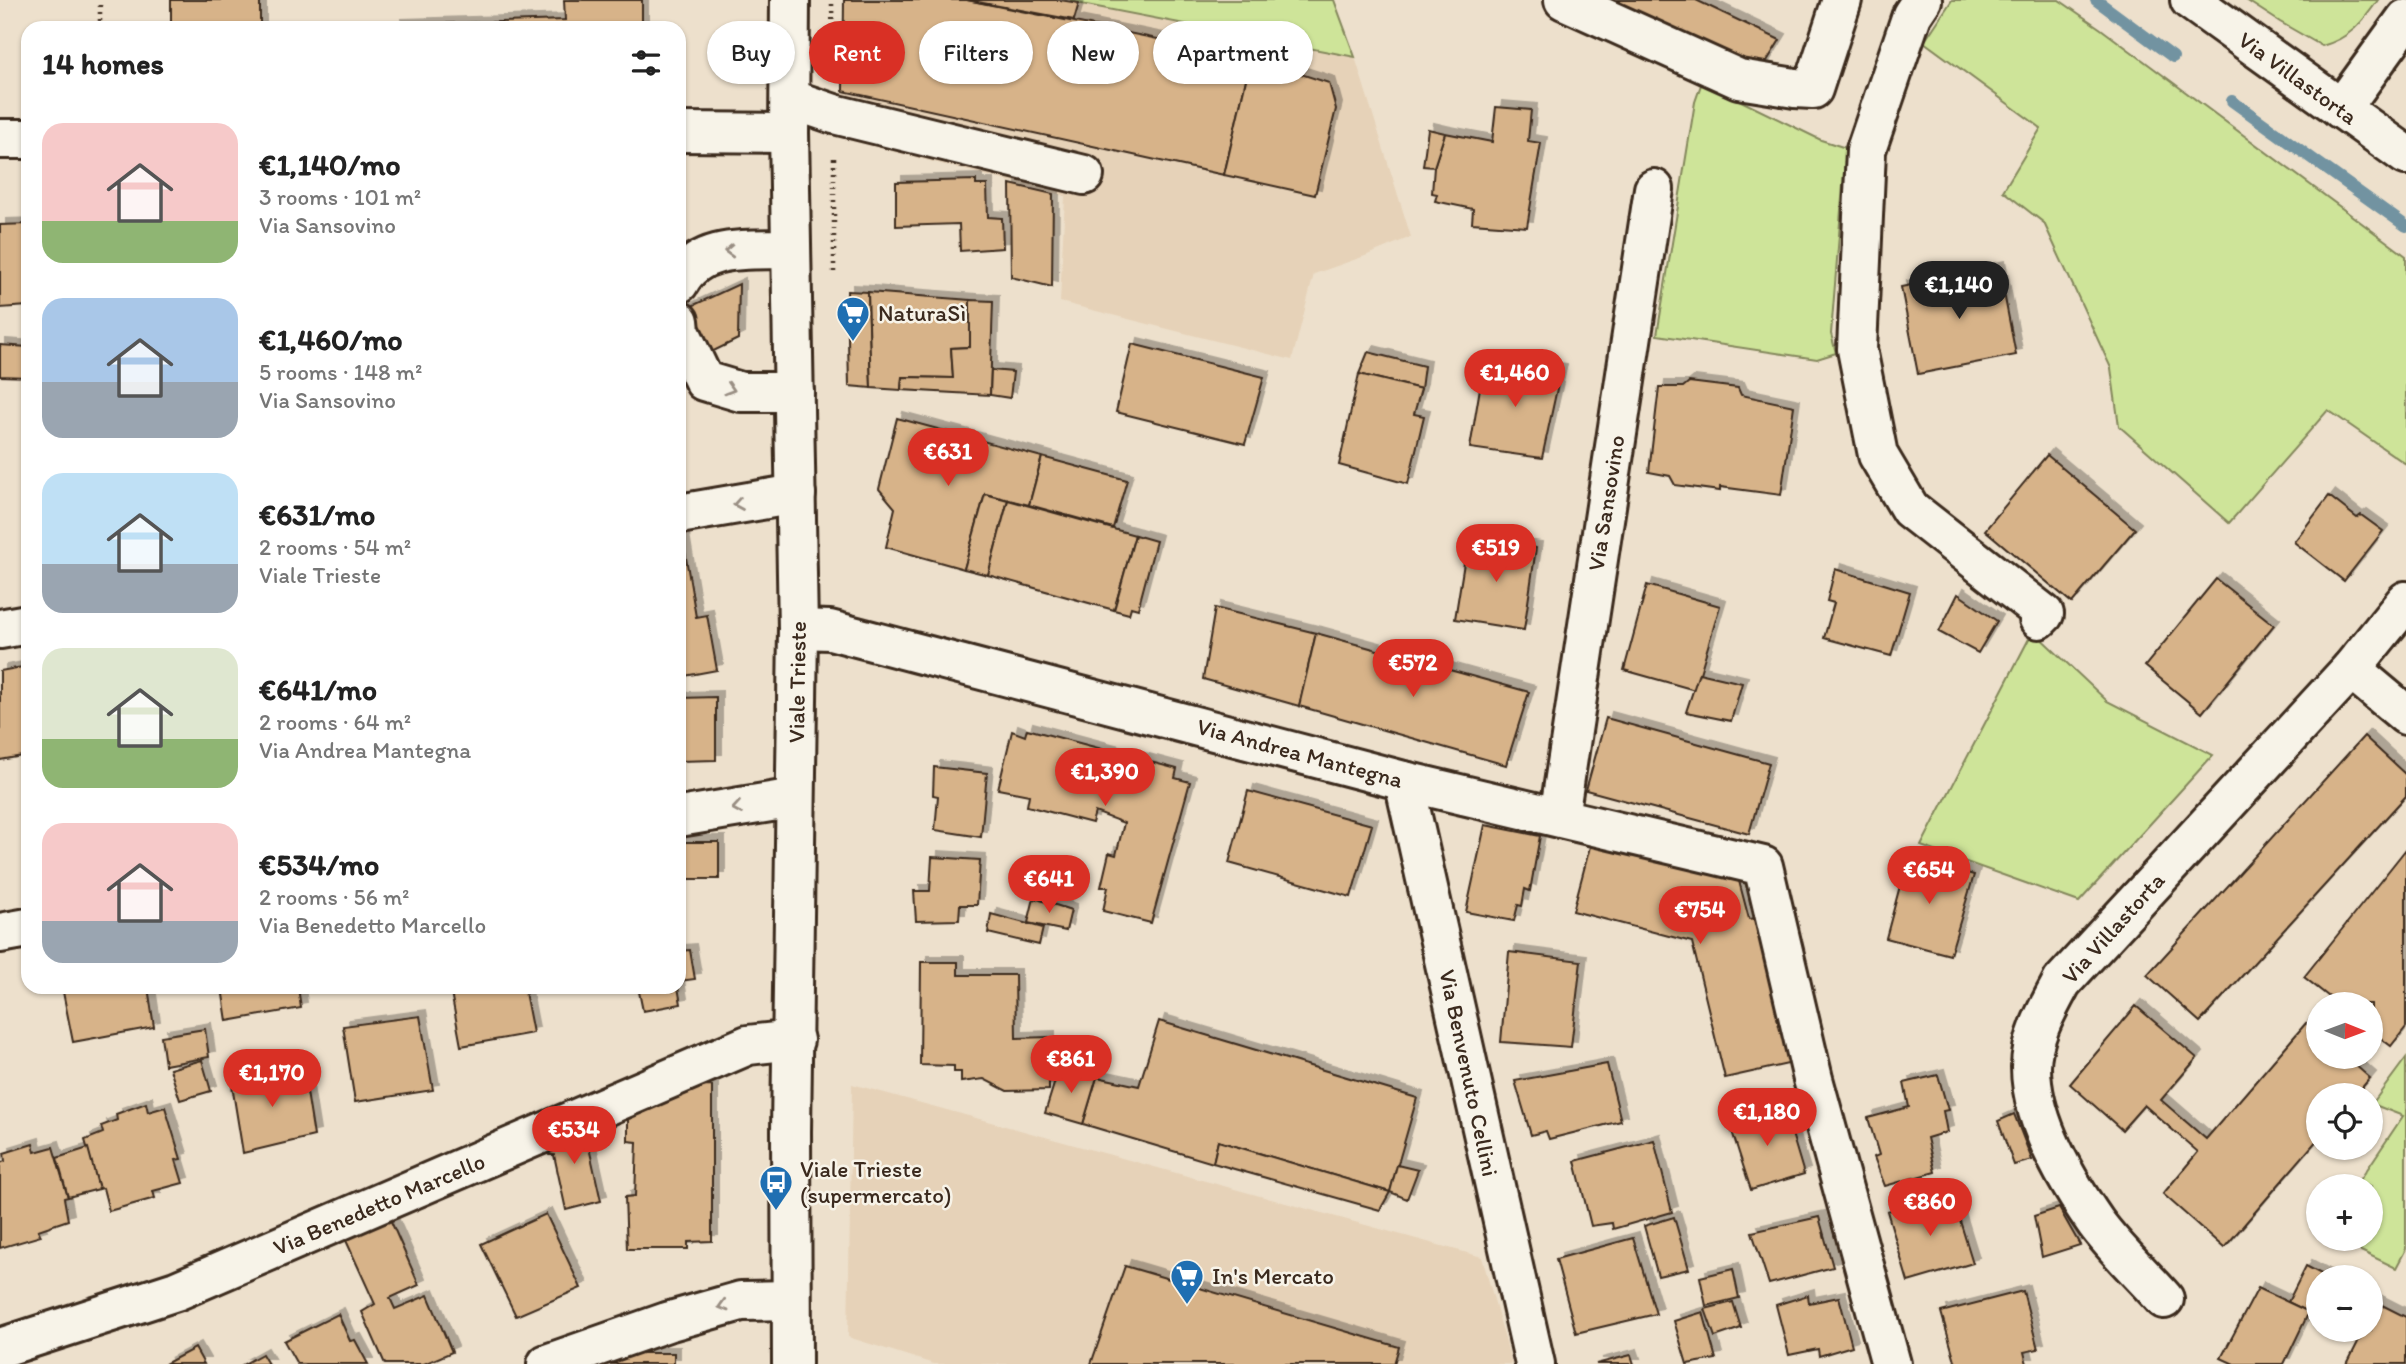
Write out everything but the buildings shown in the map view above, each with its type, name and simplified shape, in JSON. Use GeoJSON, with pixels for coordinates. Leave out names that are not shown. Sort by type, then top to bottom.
{"type":"FeatureCollection","features":[{"type":"Feature","properties":{"kind":"street","name":"Viale Trieste"},"geometry":{"type":"LineString","coordinates":[[790,0],[791,250],[798,629],[792,1364]]}},
{"type":"Feature","properties":{"kind":"street"},"geometry":{"type":"LineString","coordinates":[[1564,0],[1739,79],[1812,89],[1842,0]]}},
{"type":"Feature","properties":{"kind":"street"},"geometry":{"type":"LineString","coordinates":[[1922,0],[1912,15],[1866,150],[1857,349],[1878,455],[1910,509],[2044,614],[2039,620]]}},
{"type":"Feature","properties":{"kind":"street","name":"Via Villastorta"},"geometry":{"type":"LineString","coordinates":[[2190,0],[2406,155]]}},
{"type":"Feature","properties":{"kind":"street"},"geometry":{"type":"LineString","coordinates":[[2341,109],[2406,19]]}},
{"type":"Feature","properties":{"kind":"street"},"geometry":{"type":"LineString","coordinates":[[686,131],[790,116],[834,114],[1084,175]]}},
{"type":"Feature","properties":{"kind":"street"},"geometry":{"type":"LineString","coordinates":[[0,139],[21,139]]}},
{"type":"Feature","properties":{"kind":"street","name":"Via Sansovino"},"geometry":{"type":"LineString","coordinates":[[1559,817],[1654,189]]}},
{"type":"Feature","properties":{"kind":"street"},"geometry":{"type":"LineString","coordinates":[[686,270],[715,252],[791,250]]}},
{"type":"Feature","properties":{"kind":"street"},"geometry":{"type":"LineString","coordinates":[[686,344],[704,381],[741,393],[794,392]]}},
{"type":"Feature","properties":{"kind":"street"},"geometry":{"type":"LineString","coordinates":[[686,513],[796,494]]}},
{"type":"Feature","properties":{"kind":"street","name":"Via Villastorta"},"geometry":{"type":"LineString","coordinates":[[2164,1299],[2097,1223],[2050,1148],[2036,1100],[2031,1066],[2040,1022],[2062,982],[2351,669],[2406,601]]}},
{"type":"Feature","properties":{"kind":"street"},"geometry":{"type":"LineString","coordinates":[[0,629],[21,625]]}},
{"type":"Feature","properties":{"kind":"street","name":"Via Andrea Mantegna"},"geometry":{"type":"LineString","coordinates":[[798,629],[830,630],[1404,781],[1763,866],[1813,1079],[1891,1364]]}},
{"type":"Feature","properties":{"kind":"street"},"geometry":{"type":"LineString","coordinates":[[2351,669],[2406,715]]}},
{"type":"Feature","properties":{"kind":"street","name":"Via Benvenuto Cellini"},"geometry":{"type":"LineString","coordinates":[[1404,781],[1535,1364]]}},
{"type":"Feature","properties":{"kind":"street"},"geometry":{"type":"LineString","coordinates":[[686,816],[795,799]]}},
{"type":"Feature","properties":{"kind":"street"},"geometry":{"type":"LineString","coordinates":[[0,933],[21,929]]}},
{"type":"Feature","properties":{"kind":"street","name":"Via Benedetto Marcello"},"geometry":{"type":"LineString","coordinates":[[0,1348],[176,1291],[748,1045],[794,1040]]}},
{"type":"Feature","properties":{"kind":"street"},"geometry":{"type":"LineString","coordinates":[[547,1364],[667,1322],[741,1301],[791,1300]]}},
{"type":"Feature","properties":{"kind":"path"},"geometry":{"type":"LineString","coordinates":[[100,0],[100,21]]}},
{"type":"Feature","properties":{"kind":"shaded area"},"geometry":{"type":"Polygon","coordinates":[[[844,0],[1060,0],[1169,21],[1153,21],[1153,84],[1313,84],[1313,49],[1355,57],[1411,237],[1314,274],[1292,360],[1060,302],[1065,196],[845,139],[843,84],[905,84],[905,21],[844,21],[844,0]]]}},
{"type":"Feature","properties":{"kind":"shaded area"},"geometry":{"type":"Polygon","coordinates":[[[852,1084],[1482,1257],[1512,1364],[934,1364],[848,1337],[852,1084]]]}},
{"type":"Feature","properties":{"kind":"green space"},"geometry":{"type":"Polygon","coordinates":[[[1334,0],[1355,57],[1313,49],[1313,21],[1169,21],[1071,2],[1334,0]]]}},
{"type":"Feature","properties":{"kind":"green space"},"geometry":{"type":"Polygon","coordinates":[[[1952,0],[2059,0],[2406,256],[2406,464],[2328,410],[2229,523],[2119,426],[2111,368],[2044,223],[2003,191],[2041,128],[1924,42],[1952,0]]]}},
{"type":"Feature","properties":{"kind":"green space"},"geometry":{"type":"Polygon","coordinates":[[[2246,0],[2378,0],[2354,29],[2340,39],[2322,46],[2246,0]]]}},
{"type":"Feature","properties":{"kind":"green space"},"geometry":{"type":"Polygon","coordinates":[[[1702,82],[1821,140],[1846,148],[1831,334],[1836,353],[1817,359],[1657,335],[1695,102],[1702,82]]]}},
{"type":"Feature","properties":{"kind":"green space"},"geometry":{"type":"Polygon","coordinates":[[[2033,631],[2107,701],[2213,755],[2079,902],[1921,846],[2033,631]]]}},
{"type":"Feature","properties":{"kind":"green space"},"geometry":{"type":"Polygon","coordinates":[[[2406,1058],[2406,1249],[2396,1268],[2361,1251],[2383,1251],[2383,1174],[2364,1174],[2373,1160],[2383,1160],[2383,1146],[2403,1116],[2383,1108],[2383,1089],[2406,1058]]]}},
{"type":"Feature","properties":{"kind":"waterway"},"geometry":{"type":"LineString","coordinates":[[2096,0],[2173,57]]}},
{"type":"Feature","properties":{"kind":"waterway"},"geometry":{"type":"LineString","coordinates":[[2232,101],[2406,226]]}},
{"type":"Feature","properties":{"kind":"place","name":"NaturaSì"},"geometry":{"type":"Point","coordinates":[853,343]}},
{"type":"Feature","properties":{"kind":"place","name":"Viale Trieste (supermercato)"},"geometry":{"type":"Point","coordinates":[776,1212]}},
{"type":"Feature","properties":{"kind":"place","name":"In's Mercato"},"geometry":{"type":"Point","coordinates":[1187,1306]}}]}
